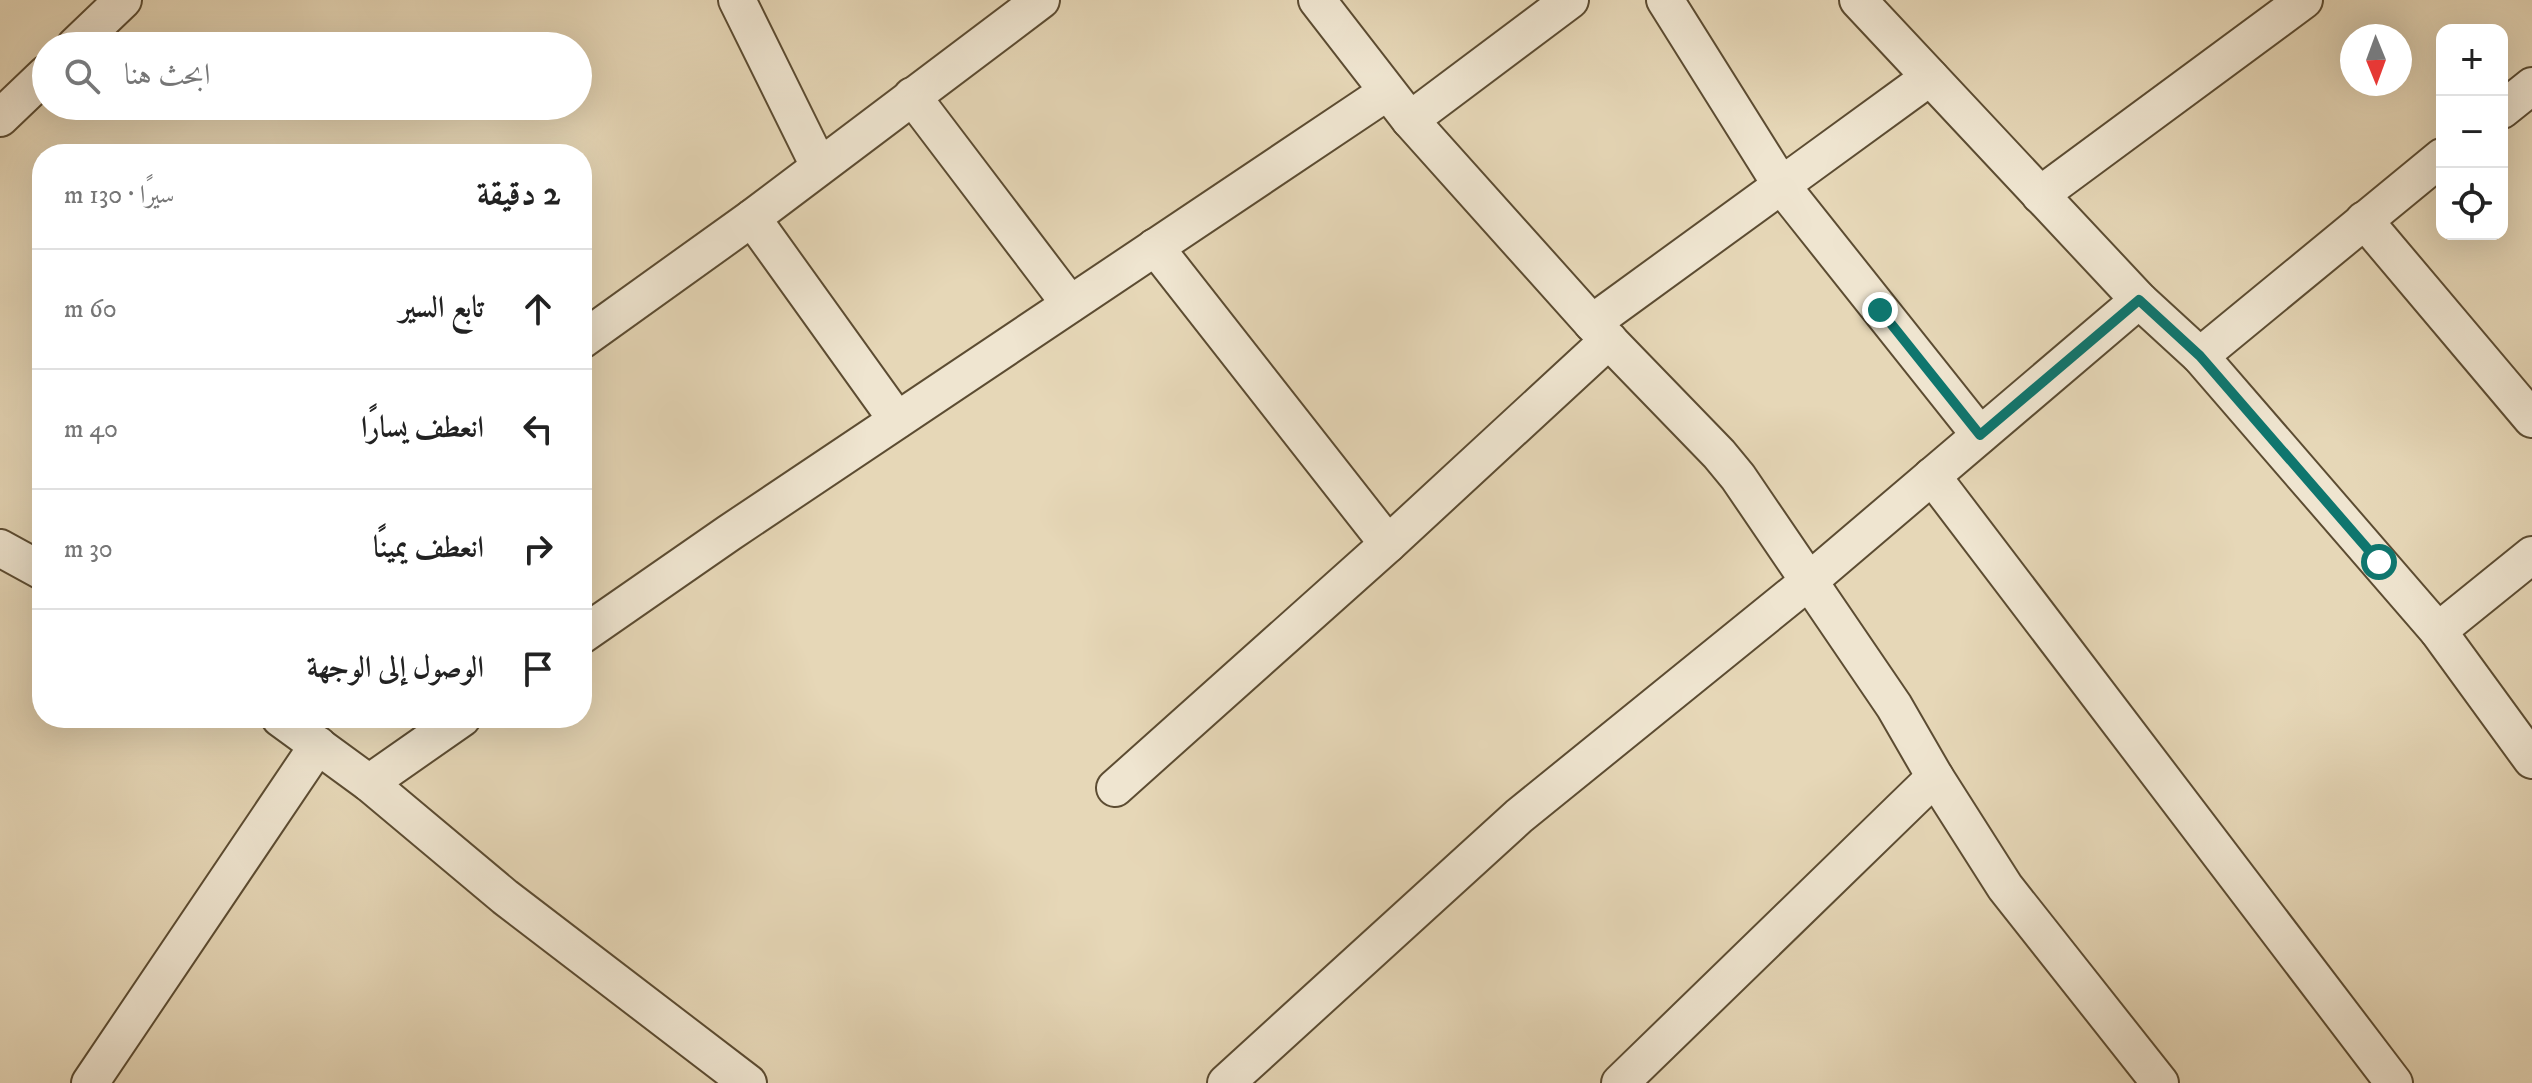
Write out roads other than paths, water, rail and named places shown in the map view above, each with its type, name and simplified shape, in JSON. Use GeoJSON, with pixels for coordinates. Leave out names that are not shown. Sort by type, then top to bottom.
{"type":"FeatureCollection","features":[{"type":"Feature","properties":{"kind":"street"},"geometry":{"type":"LineString","coordinates":[[90,32],[123,0]]}},
{"type":"Feature","properties":{"kind":"street"},"geometry":{"type":"LineString","coordinates":[[737,0],[819,166]]}},
{"type":"Feature","properties":{"kind":"street"},"geometry":{"type":"LineString","coordinates":[[592,333],[752,218],[1041,0]]}},
{"type":"Feature","properties":{"kind":"street"},"geometry":{"type":"LineString","coordinates":[[1317,0],[1410,120],[1600,331],[1729,465],[1894,706],[2005,887],[2160,1083]]}},
{"type":"Feature","properties":{"kind":"street"},"geometry":{"type":"LineString","coordinates":[[1410,120],[1570,0]]}},
{"type":"Feature","properties":{"kind":"street"},"geometry":{"type":"LineString","coordinates":[[1665,0],[1781,185],[1980,435]]}},
{"type":"Feature","properties":{"kind":"street"},"geometry":{"type":"LineString","coordinates":[[1858,0],[2139,300],[2200,356],[2438,631],[2532,760]]}},
{"type":"Feature","properties":{"kind":"street"},"geometry":{"type":"LineString","coordinates":[[2040,195],[2304,0]]}},
{"type":"Feature","properties":{"kind":"street"},"geometry":{"type":"LineString","coordinates":[[1115,788],[1388,544],[1600,331],[1781,185],[1930,77]]}},
{"type":"Feature","properties":{"kind":"street"},"geometry":{"type":"LineString","coordinates":[[2508,105],[2532,86]]}},
{"type":"Feature","properties":{"kind":"street"},"geometry":{"type":"LineString","coordinates":[[0,118],[32,87]]}},
{"type":"Feature","properties":{"kind":"street"},"geometry":{"type":"LineString","coordinates":[[592,628],[1387,92]]}},
{"type":"Feature","properties":{"kind":"street"},"geometry":{"type":"LineString","coordinates":[[912,96],[1070,304]]}},
{"type":"Feature","properties":{"kind":"street"},"geometry":{"type":"LineString","coordinates":[[2200,356],[2436,162]]}},
{"type":"Feature","properties":{"kind":"street"},"geometry":{"type":"LineString","coordinates":[[752,218],[897,420]]}},
{"type":"Feature","properties":{"kind":"street"},"geometry":{"type":"LineString","coordinates":[[2364,220],[2532,419]]}},
{"type":"Feature","properties":{"kind":"street"},"geometry":{"type":"LineString","coordinates":[[1155,247],[1388,544]]}},
{"type":"Feature","properties":{"kind":"street"},"geometry":{"type":"LineString","coordinates":[[1226,1083],[1519,816],[1809,581],[2139,300]]}},
{"type":"Feature","properties":{"kind":"street"},"geometry":{"type":"LineString","coordinates":[[1932,476],[2394,1083]]}},
{"type":"Feature","properties":{"kind":"street"},"geometry":{"type":"LineString","coordinates":[[0,548],[32,566]]}},
{"type":"Feature","properties":{"kind":"street"},"geometry":{"type":"LineString","coordinates":[[2438,631],[2532,555]]}},
{"type":"Feature","properties":{"kind":"street"},"geometry":{"type":"LineString","coordinates":[[294,728],[369,783],[505,897],[748,1083]]}},
{"type":"Feature","properties":{"kind":"street"},"geometry":{"type":"LineString","coordinates":[[369,783],[448,728]]}},
{"type":"Feature","properties":{"kind":"street"},"geometry":{"type":"LineString","coordinates":[[90,1083],[318,745]]}},
{"type":"Feature","properties":{"kind":"street"},"geometry":{"type":"LineString","coordinates":[[1620,1083],[1935,777]]}}]}
